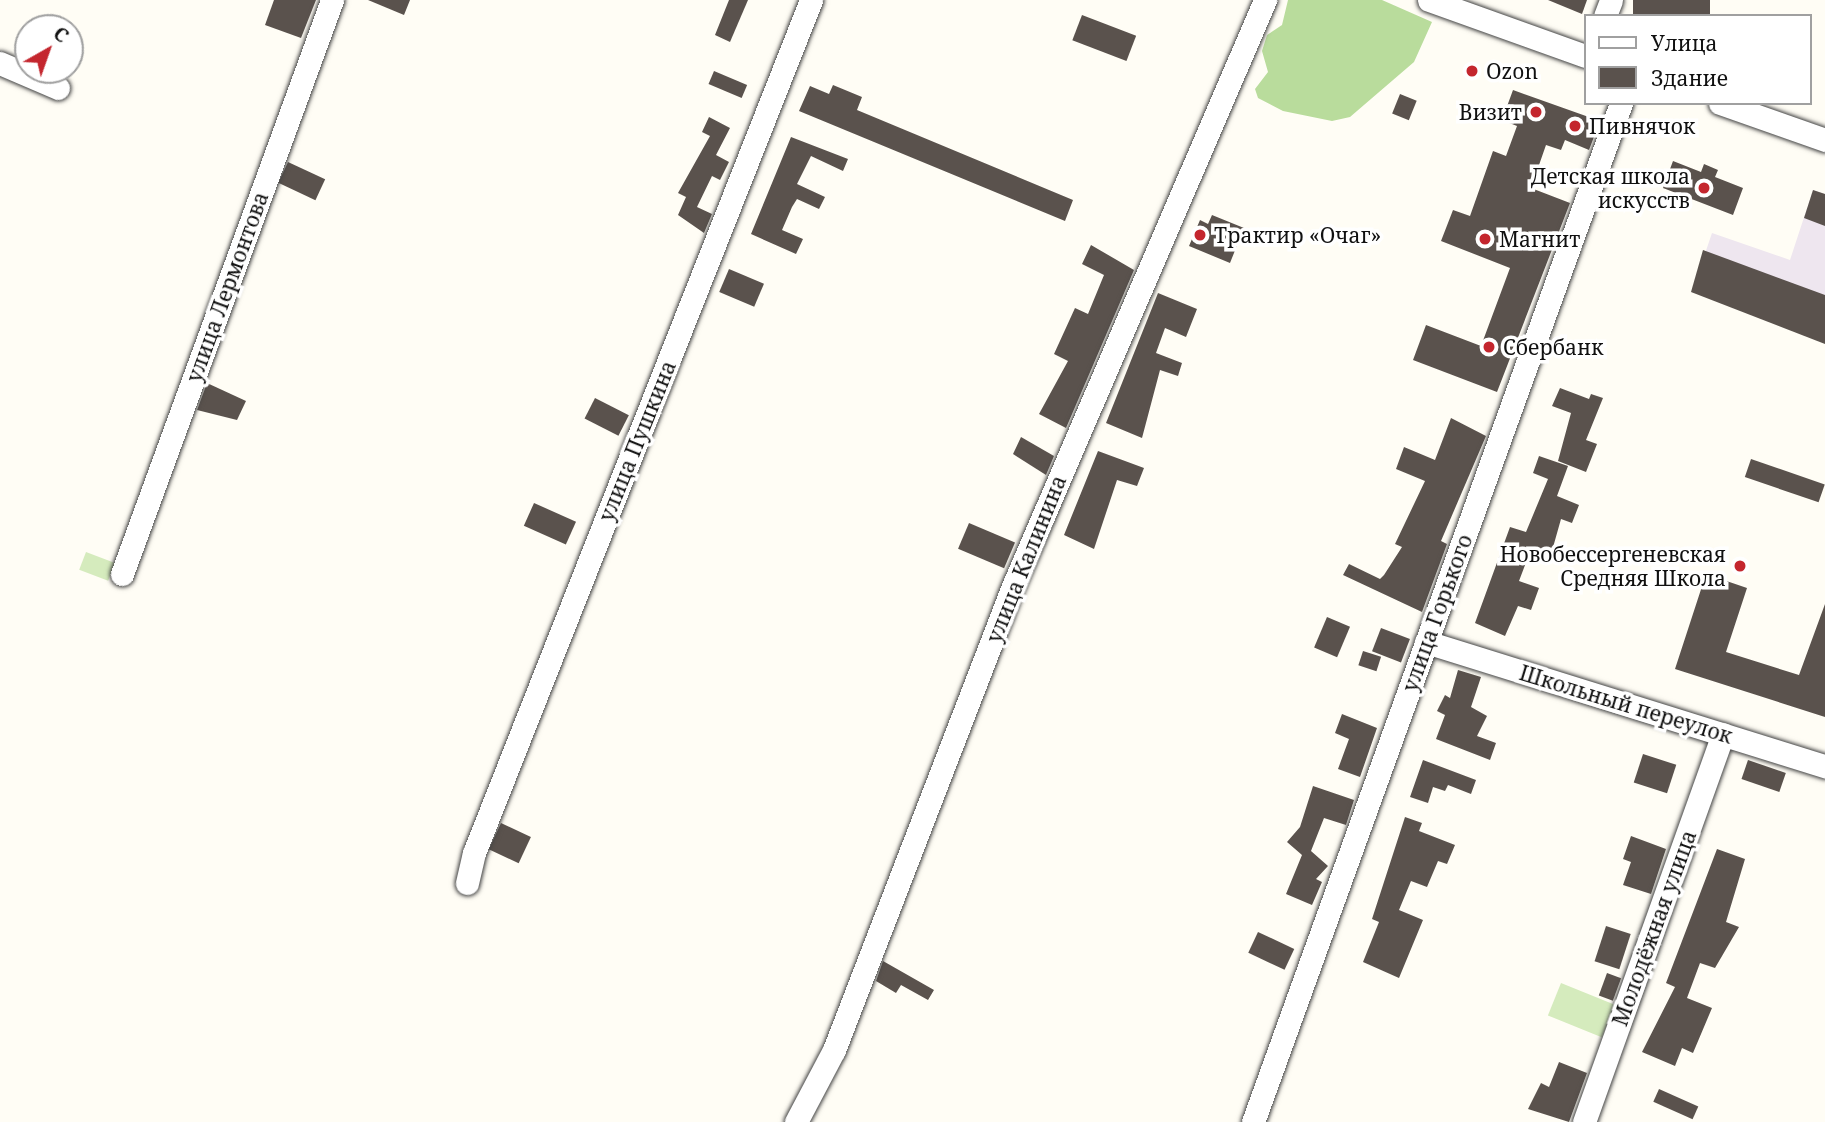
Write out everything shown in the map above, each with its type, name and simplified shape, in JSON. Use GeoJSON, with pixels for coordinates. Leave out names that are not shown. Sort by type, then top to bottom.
{"type":"FeatureCollection","features":[{"type":"Feature","properties":{"kind":"street","name":"улица Лермонтова"},"geometry":{"type":"LineString","coordinates":[[122,574],[332,0]]}},
{"type":"Feature","properties":{"kind":"street","name":"улица Пушкина"},"geometry":{"type":"LineString","coordinates":[[467,883],[474,853],[811,0]]}},
{"type":"Feature","properties":{"kind":"street","name":"улица Калинина"},"geometry":{"type":"LineString","coordinates":[[796,1122],[834,1051],[1014,584],[1265,0]]}},
{"type":"Feature","properties":{"kind":"street"},"geometry":{"type":"LineString","coordinates":[[1429,0],[1584,56]]}},
{"type":"Feature","properties":{"kind":"street"},"geometry":{"type":"LineString","coordinates":[[0,63],[58,88]]}},
{"type":"Feature","properties":{"kind":"street","name":"улица Горького"},"geometry":{"type":"LineString","coordinates":[[1253,1122],[1620,105]]}},
{"type":"Feature","properties":{"kind":"street"},"geometry":{"type":"LineString","coordinates":[[1726,105],[1825,140]]}},
{"type":"Feature","properties":{"kind":"street","name":"Школьный переулок"},"geometry":{"type":"LineString","coordinates":[[1426,642],[1825,766]]}},
{"type":"Feature","properties":{"kind":"street","name":"Молодёжная улица"},"geometry":{"type":"LineString","coordinates":[[1584,1122],[1723,734]]}},
{"type":"Feature","properties":{"kind":"shaded area"},"geometry":{"type":"Polygon","coordinates":[[[1813,190],[1825,194],[1825,337],[1692,292],[1712,233],[1790,260],[1813,190]]]}},
{"type":"Feature","properties":{"kind":"green space"},"geometry":{"type":"Polygon","coordinates":[[[1288,0],[1382,0],[1432,22],[1414,62],[1350,117],[1332,121],[1283,111],[1258,98],[1255,89],[1268,72],[1262,51],[1267,35],[1282,25],[1288,0]]]}},
{"type":"Feature","properties":{"kind":"green space"},"geometry":{"type":"Polygon","coordinates":[[[86,552],[115,563],[108,581],[79,570],[86,552]]]}},
{"type":"Feature","properties":{"kind":"green space"},"geometry":{"type":"Polygon","coordinates":[[[1561,983],[1615,1005],[1602,1037],[1548,1015],[1561,983]]]}},
{"type":"Feature","properties":{"kind":"building"},"geometry":{"type":"Polygon","coordinates":[[[274,0],[316,0],[301,38],[265,25],[274,0]]]}},
{"type":"Feature","properties":{"kind":"building"},"geometry":{"type":"Polygon","coordinates":[[[368,0],[410,0],[404,15],[368,0]]]}},
{"type":"Feature","properties":{"kind":"building"},"geometry":{"type":"Polygon","coordinates":[[[729,0],[748,0],[730,42],[715,35],[729,0]]]}},
{"type":"Feature","properties":{"kind":"building"},"geometry":{"type":"Polygon","coordinates":[[[1548,0],[1587,0],[1582,14],[1548,0]]]}},
{"type":"Feature","properties":{"kind":"building"},"geometry":{"type":"Polygon","coordinates":[[[1633,0],[1710,0],[1710,14],[1633,14],[1633,0]]]}},
{"type":"Feature","properties":{"kind":"building"},"geometry":{"type":"Polygon","coordinates":[[[1082,15],[1136,36],[1126,61],[1072,40],[1082,15]]]}},
{"type":"Feature","properties":{"kind":"building"},"geometry":{"type":"Polygon","coordinates":[[[714,71],[747,85],[742,98],[709,84],[714,71]]]}},
{"type":"Feature","properties":{"kind":"building"},"geometry":{"type":"Polygon","coordinates":[[[833,85],[862,97],[857,110],[1073,200],[1065,221],[799,111],[810,86],[829,94],[833,85]]]}},
{"type":"Feature","properties":{"kind":"building"},"geometry":{"type":"Polygon","coordinates":[[[1513,90],[1600,121],[1589,150],[1565,140],[1561,150],[1546,145],[1531,188],[1570,203],[1497,392],[1413,360],[1426,325],[1481,346],[1510,268],[1441,241],[1453,210],[1470,216],[1493,151],[1506,156],[1517,126],[1502,120],[1513,90]]]}},
{"type":"Feature","properties":{"kind":"building"},"geometry":{"type":"Polygon","coordinates":[[[1400,94],[1417,101],[1409,120],[1392,113],[1400,94]]]}},
{"type":"Feature","properties":{"kind":"building"},"geometry":{"type":"Polygon","coordinates":[[[709,117],[730,128],[716,155],[729,162],[720,180],[712,176],[697,207],[712,214],[704,233],[678,215],[686,197],[678,193],[710,136],[702,132],[709,117]]]}},
{"type":"Feature","properties":{"kind":"building"},"geometry":{"type":"Polygon","coordinates":[[[791,137],[848,159],[843,171],[811,156],[797,184],[825,197],[819,209],[797,199],[792,207],[782,230],[803,239],[796,254],[751,234],[791,137]]]}},
{"type":"Feature","properties":{"kind":"building"},"geometry":{"type":"Polygon","coordinates":[[[1673,161],[1701,172],[1704,164],[1718,170],[1715,177],[1743,188],[1733,215],[1663,188],[1673,161]]]}},
{"type":"Feature","properties":{"kind":"building"},"geometry":{"type":"Polygon","coordinates":[[[288,162],[325,179],[315,200],[278,183],[288,162]]]}},
{"type":"Feature","properties":{"kind":"building"},"geometry":{"type":"Polygon","coordinates":[[[1813,190],[1825,194],[1825,226],[1804,218],[1813,190]]]}},
{"type":"Feature","properties":{"kind":"building"},"geometry":{"type":"Polygon","coordinates":[[[1212,215],[1244,228],[1230,263],[1189,246],[1200,220],[1208,224],[1212,215]]]}},
{"type":"Feature","properties":{"kind":"building"},"geometry":{"type":"Polygon","coordinates":[[[1091,245],[1134,270],[1066,428],[1039,414],[1068,361],[1054,354],[1075,308],[1088,314],[1104,275],[1082,264],[1091,245]]]}},
{"type":"Feature","properties":{"kind":"building"},"geometry":{"type":"Polygon","coordinates":[[[1703,250],[1825,295],[1825,344],[1691,292],[1703,250]]]}},
{"type":"Feature","properties":{"kind":"building"},"geometry":{"type":"Polygon","coordinates":[[[729,269],[764,284],[754,307],[719,292],[729,269]]]}},
{"type":"Feature","properties":{"kind":"building"},"geometry":{"type":"Polygon","coordinates":[[[1158,293],[1197,309],[1186,337],[1165,328],[1156,353],[1182,363],[1178,376],[1160,370],[1142,438],[1106,423],[1158,293]]]}},
{"type":"Feature","properties":{"kind":"building"},"geometry":{"type":"Polygon","coordinates":[[[207,383],[246,401],[237,420],[197,410],[207,383]]]}},
{"type":"Feature","properties":{"kind":"building"},"geometry":{"type":"Polygon","coordinates":[[[1560,388],[1589,399],[1591,394],[1603,398],[1586,440],[1597,444],[1586,472],[1558,461],[1571,413],[1552,406],[1560,388]]]}},
{"type":"Feature","properties":{"kind":"building"},"geometry":{"type":"Polygon","coordinates":[[[595,398],[629,415],[618,436],[585,418],[595,398]]]}},
{"type":"Feature","properties":{"kind":"building"},"geometry":{"type":"Polygon","coordinates":[[[1451,418],[1486,436],[1441,541],[1447,544],[1422,612],[1343,575],[1349,564],[1380,579],[1384,575],[1402,547],[1395,544],[1425,481],[1396,469],[1404,447],[1435,460],[1451,418]]]}},
{"type":"Feature","properties":{"kind":"building"},"geometry":{"type":"Polygon","coordinates":[[[1021,437],[1054,456],[1046,475],[1013,454],[1021,437]]]}},
{"type":"Feature","properties":{"kind":"building"},"geometry":{"type":"Polygon","coordinates":[[[1098,451],[1144,468],[1137,486],[1117,480],[1094,549],[1064,535],[1098,451]]]}},
{"type":"Feature","properties":{"kind":"building"},"geometry":{"type":"Polygon","coordinates":[[[1539,456],[1568,466],[1557,496],[1579,505],[1572,523],[1561,519],[1550,558],[1530,552],[1519,581],[1539,588],[1531,610],[1518,606],[1505,636],[1475,623],[1510,527],[1526,532],[1548,479],[1533,473],[1539,456]]]}},
{"type":"Feature","properties":{"kind":"building"},"geometry":{"type":"Polygon","coordinates":[[[1751,459],[1825,484],[1819,502],[1745,477],[1751,459]]]}},
{"type":"Feature","properties":{"kind":"building"},"geometry":{"type":"Polygon","coordinates":[[[534,503],[576,522],[566,545],[524,526],[534,503]]]}},
{"type":"Feature","properties":{"kind":"building"},"geometry":{"type":"Polygon","coordinates":[[[969,523],[1015,543],[1004,568],[958,549],[969,523]]]}},
{"type":"Feature","properties":{"kind":"building"},"geometry":{"type":"Polygon","coordinates":[[[1706,574],[1747,588],[1726,652],[1799,675],[1825,604],[1825,717],[1675,669],[1706,574]]]}},
{"type":"Feature","properties":{"kind":"building"},"geometry":{"type":"Polygon","coordinates":[[[1327,617],[1350,627],[1337,657],[1314,647],[1327,617]]]}},
{"type":"Feature","properties":{"kind":"building"},"geometry":{"type":"Polygon","coordinates":[[[1381,628],[1410,639],[1401,662],[1372,651],[1381,628]]]}},
{"type":"Feature","properties":{"kind":"building"},"geometry":{"type":"Polygon","coordinates":[[[1363,651],[1381,657],[1376,671],[1358,665],[1363,651]]]}},
{"type":"Feature","properties":{"kind":"building"},"geometry":{"type":"Polygon","coordinates":[[[1458,670],[1481,677],[1471,707],[1487,716],[1477,736],[1496,743],[1490,760],[1436,739],[1445,715],[1437,711],[1445,695],[1450,698],[1458,670]]]}},
{"type":"Feature","properties":{"kind":"building"},"geometry":{"type":"Polygon","coordinates":[[[1342,714],[1377,728],[1360,777],[1338,769],[1349,739],[1335,733],[1342,714]]]}},
{"type":"Feature","properties":{"kind":"building"},"geometry":{"type":"Polygon","coordinates":[[[1643,754],[1676,765],[1667,793],[1634,783],[1643,754]]]}},
{"type":"Feature","properties":{"kind":"building"},"geometry":{"type":"Polygon","coordinates":[[[1423,760],[1476,780],[1471,794],[1448,785],[1445,791],[1433,787],[1428,803],[1410,797],[1423,760]]]}},
{"type":"Feature","properties":{"kind":"building"},"geometry":{"type":"Polygon","coordinates":[[[1748,760],[1786,773],[1779,792],[1741,779],[1748,760]]]}},
{"type":"Feature","properties":{"kind":"building"},"geometry":{"type":"Polygon","coordinates":[[[1313,786],[1354,800],[1346,825],[1324,818],[1311,851],[1328,866],[1316,879],[1322,882],[1312,905],[1286,894],[1302,855],[1287,842],[1300,827],[1313,786]]]}},
{"type":"Feature","properties":{"kind":"building"},"geometry":{"type":"Polygon","coordinates":[[[1405,817],[1422,823],[1419,831],[1455,845],[1447,864],[1438,861],[1427,887],[1411,881],[1399,910],[1423,920],[1399,978],[1363,962],[1379,922],[1372,919],[1405,817]]]}},
{"type":"Feature","properties":{"kind":"building"},"geometry":{"type":"Polygon","coordinates":[[[501,823],[531,837],[519,863],[489,849],[501,823]]]}},
{"type":"Feature","properties":{"kind":"building"},"geometry":{"type":"Polygon","coordinates":[[[1631,836],[1666,849],[1651,894],[1623,885],[1631,862],[1623,859],[1631,836]]]}},
{"type":"Feature","properties":{"kind":"building"},"geometry":{"type":"Polygon","coordinates":[[[1717,849],[1745,859],[1726,922],[1739,927],[1715,968],[1700,963],[1687,998],[1712,1008],[1693,1053],[1682,1048],[1675,1066],[1642,1052],[1675,987],[1666,983],[1717,849]]]}},
{"type":"Feature","properties":{"kind":"building"},"geometry":{"type":"Polygon","coordinates":[[[1606,926],[1631,934],[1619,969],[1595,961],[1606,926]]]}},
{"type":"Feature","properties":{"kind":"building"},"geometry":{"type":"Polygon","coordinates":[[[1258,932],[1294,949],[1285,970],[1248,953],[1258,932]]]}},
{"type":"Feature","properties":{"kind":"building"},"geometry":{"type":"Polygon","coordinates":[[[883,961],[934,990],[928,1000],[901,985],[896,993],[876,981],[883,961]]]}},
{"type":"Feature","properties":{"kind":"building"},"geometry":{"type":"Polygon","coordinates":[[[1607,973],[1621,978],[1613,1001],[1599,996],[1607,973]]]}},
{"type":"Feature","properties":{"kind":"building"},"geometry":{"type":"Polygon","coordinates":[[[1559,1062],[1587,1073],[1569,1122],[1528,1109],[1541,1083],[1549,1087],[1559,1062]]]}},
{"type":"Feature","properties":{"kind":"building"},"geometry":{"type":"Polygon","coordinates":[[[1659,1089],[1698,1106],[1693,1119],[1653,1102],[1659,1089]]]}},
{"type":"Feature","properties":{"kind":"place","name":"Ozon"},"geometry":{"type":"Point","coordinates":[1472,71]}},
{"type":"Feature","properties":{"kind":"place","name":"Визит"},"geometry":{"type":"Point","coordinates":[1536,112]}},
{"type":"Feature","properties":{"kind":"place","name":"Пивнячок"},"geometry":{"type":"Point","coordinates":[1575,126]}},
{"type":"Feature","properties":{"kind":"place","name":"Детская школа искусств"},"geometry":{"type":"Point","coordinates":[1704,188]}},
{"type":"Feature","properties":{"kind":"place","name":"Трактир «Очаг»"},"geometry":{"type":"Point","coordinates":[1200,235]}},
{"type":"Feature","properties":{"kind":"place","name":"Магнит"},"geometry":{"type":"Point","coordinates":[1485,239]}},
{"type":"Feature","properties":{"kind":"place","name":"Сбербанк"},"geometry":{"type":"Point","coordinates":[1489,347]}},
{"type":"Feature","properties":{"kind":"place","name":"Новобессергеневская Средняя Школа"},"geometry":{"type":"Point","coordinates":[1740,566]}}]}
